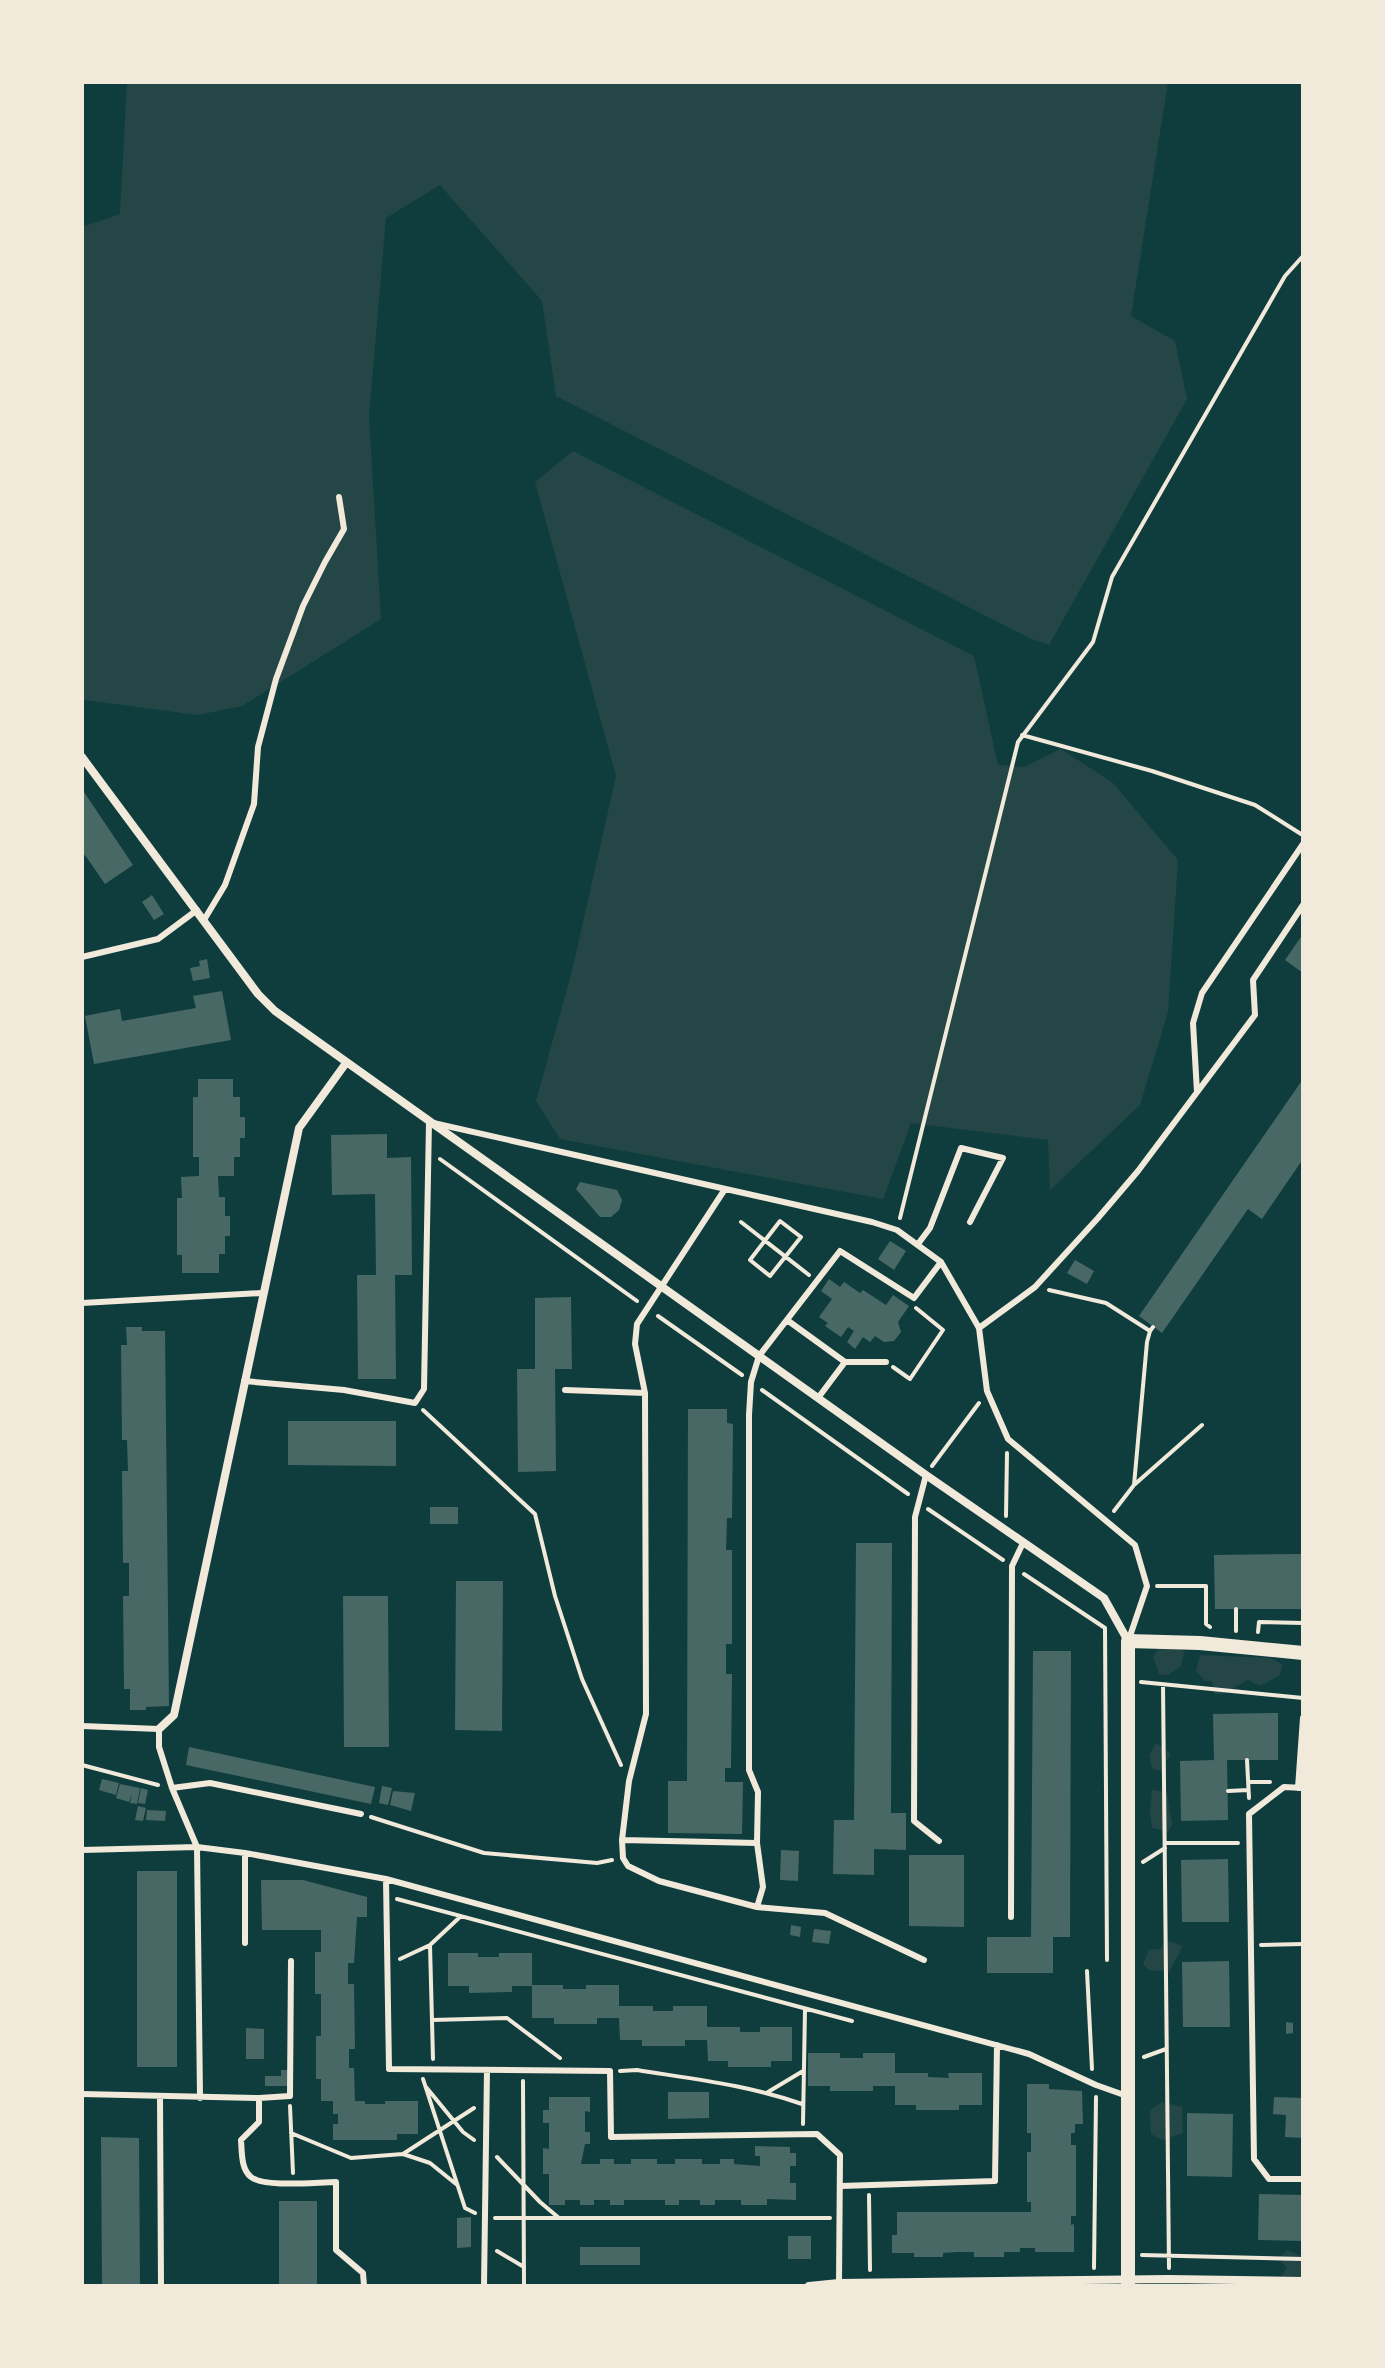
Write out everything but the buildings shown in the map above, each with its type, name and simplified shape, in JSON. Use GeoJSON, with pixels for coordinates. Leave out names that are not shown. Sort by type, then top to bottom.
{"type":"FeatureCollection","features":[{"type":"Feature","properties":{"kind":"street"},"geometry":{"type":"LineString","coordinates":[[82,757],[258,994],[275,1011],[926,1475],[1104,1598],[1128,1641],[1128,2283]]}},
{"type":"Feature","properties":{"kind":"street"},"geometry":{"type":"LineString","coordinates":[[159,1729],[174,1715],[299,1128],[346,1063]]}},
{"type":"Feature","properties":{"kind":"street"},"geometry":{"type":"LineString","coordinates":[[1128,1641],[1200,1643],[1303,1653]]}},
{"type":"Feature","properties":{"kind":"street"},"geometry":{"type":"LineString","coordinates":[[809,2286],[1094,2280],[1128,2283],[1169,2279],[1303,2281]]}},
{"type":"Feature","properties":{"kind":"lane"},"geometry":{"type":"LineString","coordinates":[[204,920],[225,885],[254,804],[258,747],[276,679],[303,606],[344,529],[339,497]]}},
{"type":"Feature","properties":{"kind":"lane"},"geometry":{"type":"LineString","coordinates":[[1197,1092],[1193,1023],[1202,993],[1303,844]]}},
{"type":"Feature","properties":{"kind":"lane"},"geometry":{"type":"LineString","coordinates":[[979,1328],[1035,1287],[1138,1171],[1255,1015],[1253,980],[1303,905]]}},
{"type":"Feature","properties":{"kind":"lane"},"geometry":{"type":"LineString","coordinates":[[82,957],[158,939],[197,910]]}},
{"type":"Feature","properties":{"kind":"lane"},"geometry":{"type":"LineString","coordinates":[[244,1381],[344,1390],[415,1403],[424,1389],[429,1122],[872,1222],[897,1230],[941,1262],[979,1328],[987,1391],[1008,1439],[1135,1545],[1147,1586],[1128,1641]]}},
{"type":"Feature","properties":{"kind":"lane"},"geometry":{"type":"LineString","coordinates":[[918,1244],[930,1228],[961,1148],[1003,1158],[970,1222]]}},
{"type":"Feature","properties":{"kind":"lane"},"geometry":{"type":"LineString","coordinates":[[725,1189],[637,1324],[635,1344],[645,1393],[646,1714],[629,1781],[623,1858],[628,1866],[659,1881],[757,1907],[825,1913],[924,1960]]}},
{"type":"Feature","properties":{"kind":"lane"},"geometry":{"type":"LineString","coordinates":[[757,1907],[763,1887],[757,1843],[758,1792],[749,1770],[751,1382],[759,1356],[840,1251],[914,1298],[941,1262]]}},
{"type":"Feature","properties":{"kind":"lane"},"geometry":{"type":"LineString","coordinates":[[82,1303],[262,1293]]}},
{"type":"Feature","properties":{"kind":"lane"},"geometry":{"type":"LineString","coordinates":[[787,1320],[845,1362],[886,1362]]}},
{"type":"Feature","properties":{"kind":"lane"},"geometry":{"type":"LineString","coordinates":[[818,1398],[845,1362]]}},
{"type":"Feature","properties":{"kind":"lane"},"geometry":{"type":"LineString","coordinates":[[565,1390],[645,1393]]}},
{"type":"Feature","properties":{"kind":"lane"},"geometry":{"type":"LineString","coordinates":[[926,1475],[915,1517],[914,1821],[939,1841]]}},
{"type":"Feature","properties":{"kind":"lane"},"geometry":{"type":"LineString","coordinates":[[1011,1917],[1012,1566],[1023,1543]]}},
{"type":"Feature","properties":{"kind":"lane"},"geometry":{"type":"LineString","coordinates":[[1303,1718],[1300,1788],[1284,1787],[1249,1814],[1254,2159],[1269,2179],[1303,2179]]}},
{"type":"Feature","properties":{"kind":"lane"},"geometry":{"type":"LineString","coordinates":[[82,1726],[159,1729],[159,1747],[172,1788],[197,1847],[200,2098]]}},
{"type":"Feature","properties":{"kind":"lane"},"geometry":{"type":"LineString","coordinates":[[172,1788],[210,1783],[361,1814]]}},
{"type":"Feature","properties":{"kind":"lane"},"geometry":{"type":"LineString","coordinates":[[622,1840],[757,1843]]}},
{"type":"Feature","properties":{"kind":"lane"},"geometry":{"type":"LineString","coordinates":[[82,1850],[197,1847],[386,1879],[1029,2054],[1127,2096]]}},
{"type":"Feature","properties":{"kind":"lane"},"geometry":{"type":"LineString","coordinates":[[245,1853],[245,1943]]}},
{"type":"Feature","properties":{"kind":"lane"},"geometry":{"type":"LineString","coordinates":[[386,1879],[389,2069],[610,2071],[611,2137],[817,2134],[840,2155],[839,2283]]}},
{"type":"Feature","properties":{"kind":"lane"},"geometry":{"type":"LineString","coordinates":[[82,2094],[200,2098],[290,2096],[291,1961]]}},
{"type":"Feature","properties":{"kind":"lane"},"geometry":{"type":"LineString","coordinates":[[841,2186],[995,2181],[997,2045]]}},
{"type":"Feature","properties":{"kind":"lane"},"geometry":{"type":"LineString","coordinates":[[484,2286],[487,2070]]}},
{"type":"Feature","properties":{"kind":"lane"},"geometry":{"type":"LineString","coordinates":[[160,2097],[161,2286]]}},
{"type":"Feature","properties":{"kind":"lane"},"geometry":{"type":"LineString","coordinates":[[259,2098],[259,2122],[241,2140],[243,2164],[250,2176],[262,2182],[336,2182],[336,2250],[363,2273],[364,2286]]}},
{"type":"Feature","properties":{"kind":"path"},"geometry":{"type":"LineString","coordinates":[[897,1230],[1018,742],[1093,642],[1112,577],[1285,276],[1303,256]]}},
{"type":"Feature","properties":{"kind":"path"},"geometry":{"type":"LineString","coordinates":[[1022,735],[1152,771],[1255,805],[1303,835]]}},
{"type":"Feature","properties":{"kind":"path"},"geometry":{"type":"LineString","coordinates":[[429,1150],[919,1502],[1105,1628],[1107,1960]]}},
{"type":"Feature","properties":{"kind":"path"},"geometry":{"type":"LineString","coordinates":[[780,1221],[801,1237],[770,1276],[750,1260],[765,1240],[780,1221]]}},
{"type":"Feature","properties":{"kind":"path"},"geometry":{"type":"LineString","coordinates":[[741,1222],[817,1281]]}},
{"type":"Feature","properties":{"kind":"path"},"geometry":{"type":"LineString","coordinates":[[1035,1287],[1106,1303],[1152,1329],[1147,1342],[1134,1485]]}},
{"type":"Feature","properties":{"kind":"path"},"geometry":{"type":"LineString","coordinates":[[886,1362],[910,1379],[943,1330],[917,1310],[914,1298]]}},
{"type":"Feature","properties":{"kind":"path"},"geometry":{"type":"LineString","coordinates":[[926,1475],[987,1391]]}},
{"type":"Feature","properties":{"kind":"path"},"geometry":{"type":"LineString","coordinates":[[415,1403],[535,1514],[555,1596],[582,1679],[629,1781]]}},
{"type":"Feature","properties":{"kind":"path"},"geometry":{"type":"LineString","coordinates":[[1107,1519],[1134,1485],[1202,1425]]}},
{"type":"Feature","properties":{"kind":"path"},"geometry":{"type":"LineString","coordinates":[[1005,1530],[1008,1439]]}},
{"type":"Feature","properties":{"kind":"path"},"geometry":{"type":"LineString","coordinates":[[1147,1586],[1206,1586],[1206,1624],[1216,1630]]}},
{"type":"Feature","properties":{"kind":"path"},"geometry":{"type":"LineString","coordinates":[[1236,1609],[1236,1631]]}},
{"type":"Feature","properties":{"kind":"path"},"geometry":{"type":"LineString","coordinates":[[1226,1631],[1258,1632],[1259,1622],[1303,1623]]}},
{"type":"Feature","properties":{"kind":"path"},"geometry":{"type":"LineString","coordinates":[[1127,1680],[1303,1698]]}},
{"type":"Feature","properties":{"kind":"path"},"geometry":{"type":"LineString","coordinates":[[1163,1685],[1169,2279]]}},
{"type":"Feature","properties":{"kind":"path"},"geometry":{"type":"LineString","coordinates":[[1247,1760],[1249,1814]]}},
{"type":"Feature","properties":{"kind":"path"},"geometry":{"type":"LineString","coordinates":[[82,1765],[172,1788]]}},
{"type":"Feature","properties":{"kind":"path"},"geometry":{"type":"LineString","coordinates":[[1228,1791],[1248,1790]]}},
{"type":"Feature","properties":{"kind":"path"},"geometry":{"type":"LineString","coordinates":[[361,1814],[484,1853],[597,1863],[623,1858]]}},
{"type":"Feature","properties":{"kind":"path"},"geometry":{"type":"LineString","coordinates":[[1165,1843],[1250,1843]]}},
{"type":"Feature","properties":{"kind":"path"},"geometry":{"type":"LineString","coordinates":[[386,1897],[864,2024]]}},
{"type":"Feature","properties":{"kind":"path"},"geometry":{"type":"LineString","coordinates":[[387,1965],[430,1945],[461,1916]]}},
{"type":"Feature","properties":{"kind":"path"},"geometry":{"type":"LineString","coordinates":[[1251,1944],[1303,1944]]}},
{"type":"Feature","properties":{"kind":"path"},"geometry":{"type":"LineString","coordinates":[[430,1945],[433,2069]]}},
{"type":"Feature","properties":{"kind":"path"},"geometry":{"type":"LineString","coordinates":[[1087,1971],[1090,2057],[1096,2085],[1094,2280]]}},
{"type":"Feature","properties":{"kind":"path"},"geometry":{"type":"LineString","coordinates":[[804,2135],[805,2008]]}},
{"type":"Feature","properties":{"kind":"path"},"geometry":{"type":"LineString","coordinates":[[432,2020],[507,2018],[577,2071]]}},
{"type":"Feature","properties":{"kind":"path"},"geometry":{"type":"LineString","coordinates":[[1127,2064],[1167,2048]]}},
{"type":"Feature","properties":{"kind":"path"},"geometry":{"type":"LineString","coordinates":[[419,2069],[465,2208],[485,2218],[840,2218]]}},
{"type":"Feature","properties":{"kind":"path"},"geometry":{"type":"LineString","coordinates":[[523,2070],[524,2286]]}},
{"type":"Feature","properties":{"kind":"path"},"geometry":{"type":"LineString","coordinates":[[610,2071],[637,2070],[768,2092],[802,2104]]}},
{"type":"Feature","properties":{"kind":"path"},"geometry":{"type":"LineString","coordinates":[[768,2092],[803,2071]]}},
{"type":"Feature","properties":{"kind":"path"},"geometry":{"type":"LineString","coordinates":[[290,2096],[293,2182]]}},
{"type":"Feature","properties":{"kind":"path"},"geometry":{"type":"LineString","coordinates":[[403,2154],[487,2100]]}},
{"type":"Feature","properties":{"kind":"path"},"geometry":{"type":"LineString","coordinates":[[291,2133],[351,2158],[403,2154],[430,2163],[458,2186]]}},
{"type":"Feature","properties":{"kind":"path"},"geometry":{"type":"LineString","coordinates":[[869,2185],[871,2283]]}},
{"type":"Feature","properties":{"kind":"path"},"geometry":{"type":"LineString","coordinates":[[485,2243],[524,2267]]}},
{"type":"Feature","properties":{"kind":"path"},"geometry":{"type":"LineString","coordinates":[[1128,2256],[1303,2259]]}},
{"type":"Feature","properties":{"kind":"shaded area"},"geometry":{"type":"Polygon","coordinates":[[[127,82],[1168,82],[1131,316],[1175,341],[1187,399],[1049,645],[1029,638],[556,396],[542,301],[440,185],[386,218],[369,416],[381,619],[242,706],[198,715],[84,700],[82,227],[120,214],[127,82]]]}},
{"type":"Feature","properties":{"kind":"shaded area"},"geometry":{"type":"Polygon","coordinates":[[[573,451],[974,656],[998,765],[1024,767],[1061,749],[1113,783],[1178,860],[1168,1012],[1140,1105],[1050,1190],[1048,1140],[911,1123],[883,1199],[560,1139],[536,1101],[572,971],[616,776],[535,482],[573,451]]]}},
{"type":"Feature","properties":{"kind":"shaded area"},"geometry":{"type":"Polygon","coordinates":[[[1162,1643],[1175,1643],[1184,1652],[1181,1666],[1168,1675],[1159,1674],[1153,1657],[1162,1643]]]}},
{"type":"Feature","properties":{"kind":"shaded area"},"geometry":{"type":"Polygon","coordinates":[[[1200,1655],[1271,1658],[1283,1665],[1279,1676],[1260,1686],[1248,1680],[1223,1694],[1214,1694],[1212,1681],[1205,1681],[1196,1671],[1200,1655]]]}},
{"type":"Feature","properties":{"kind":"shaded area"},"geometry":{"type":"Polygon","coordinates":[[[1156,1743],[1171,1754],[1160,1771],[1152,1768],[1149,1755],[1156,1743]]]}},
{"type":"Feature","properties":{"kind":"shaded area"},"geometry":{"type":"Polygon","coordinates":[[[1152,1790],[1167,1792],[1172,1824],[1168,1832],[1152,1828],[1152,1790]]]}},
{"type":"Feature","properties":{"kind":"shaded area"},"geometry":{"type":"Polygon","coordinates":[[[1166,1940],[1183,1946],[1169,1972],[1148,1970],[1143,1964],[1149,1950],[1160,1949],[1166,1940]]]}},
{"type":"Feature","properties":{"kind":"shaded area"},"geometry":{"type":"Polygon","coordinates":[[[1162,2102],[1182,2107],[1183,2133],[1162,2140],[1151,2134],[1150,2110],[1162,2102]]]}},
{"type":"Feature","properties":{"kind":"shaded area"},"geometry":{"type":"Polygon","coordinates":[[[1287,2250],[1303,2257],[1303,2286],[1276,2286],[1287,2267],[1281,2262],[1281,2256],[1287,2250]]]}}]}
